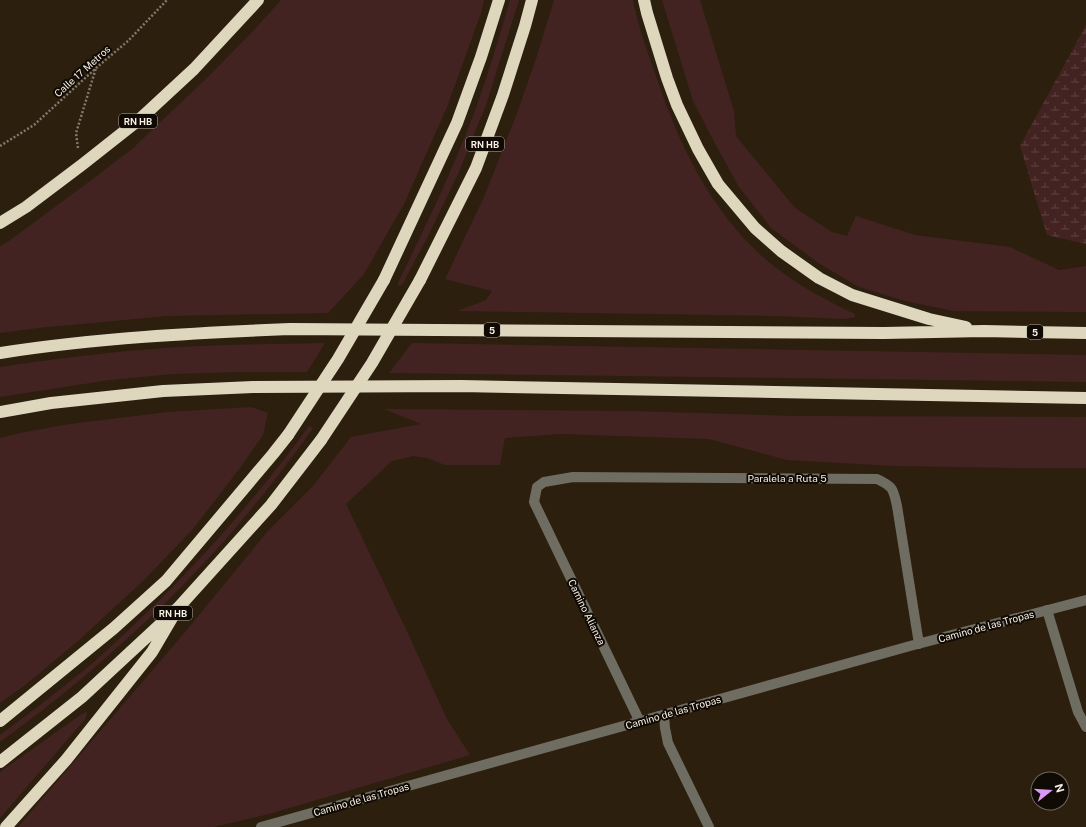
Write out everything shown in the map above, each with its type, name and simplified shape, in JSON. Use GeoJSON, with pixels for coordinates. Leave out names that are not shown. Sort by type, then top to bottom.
{"type":"FeatureCollection","features":[{"type":"Feature","properties":{"kind":"highway","name":"RN HB"},"geometry":{"type":"LineString","coordinates":[[0,223],[26,207],[140,119],[194,69],[258,0]]}},
{"type":"Feature","properties":{"kind":"highway"},"geometry":{"type":"LineString","coordinates":[[0,721],[114,628],[166,581],[273,454],[288,434],[338,359],[384,280],[457,123],[481,57],[499,0]]}},
{"type":"Feature","properties":{"kind":"highway","name":"RN HB"},"geometry":{"type":"LineString","coordinates":[[0,762],[82,697],[178,608],[271,505],[321,440],[372,363],[420,280],[476,168],[503,95],[532,0]]}},
{"type":"Feature","properties":{"kind":"highway"},"geometry":{"type":"LineString","coordinates":[[644,0],[667,78],[677,105],[698,149],[718,184],[755,228],[781,251],[819,278],[852,295],[929,319],[984,331]]}},
{"type":"Feature","properties":{"kind":"highway","name":"5"},"geometry":{"type":"LineString","coordinates":[[0,353],[109,339],[200,332],[290,329],[876,333],[984,331],[1086,333]]}},
{"type":"Feature","properties":{"kind":"highway"},"geometry":{"type":"LineString","coordinates":[[0,412],[51,403],[155,392],[252,387],[461,386],[1086,398]]}},
{"type":"Feature","properties":{"kind":"highway"},"geometry":{"type":"LineString","coordinates":[[6,827],[66,760],[152,652],[178,608]]}},
{"type":"Feature","properties":{"kind":"street","name":"Paralela a Ruta 5"},"geometry":{"type":"LineString","coordinates":[[534,502],[537,487],[544,482],[574,477],[877,479],[887,484],[893,490],[896,501],[919,644]]}},
{"type":"Feature","properties":{"kind":"street","name":"Camino Alianza"},"geometry":{"type":"LineString","coordinates":[[534,502],[640,722]]}},
{"type":"Feature","properties":{"kind":"street","name":"Camino de las Tropas"},"geometry":{"type":"LineString","coordinates":[[261,827],[919,644],[1086,600]]}},
{"type":"Feature","properties":{"kind":"street"},"geometry":{"type":"LineString","coordinates":[[1047,610],[1078,712],[1086,727]]}},
{"type":"Feature","properties":{"kind":"street"},"geometry":{"type":"LineString","coordinates":[[664,715],[668,743],[709,827]]}},
{"type":"Feature","properties":{"kind":"path","name":"Calle 17 Metros"},"geometry":{"type":"LineString","coordinates":[[0,146],[34,125],[128,41],[167,0]]}},
{"type":"Feature","properties":{"kind":"path"},"geometry":{"type":"LineString","coordinates":[[83,164],[77,146],[76,132],[96,68]]}},
{"type":"Feature","properties":{"kind":"green space"},"geometry":{"type":"Polygon","coordinates":[[[281,0],[484,0],[481,13],[447,107],[404,204],[364,274],[328,313],[167,316],[0,333],[0,246],[9,241],[132,149],[209,76],[281,0]]]}},
{"type":"Feature","properties":{"kind":"green space"},"geometry":{"type":"Polygon","coordinates":[[[510,0],[519,0],[486,105],[459,172],[428,236],[402,285],[397,285],[460,148],[487,76],[510,0]]]}},
{"type":"Feature","properties":{"kind":"green space"},"geometry":{"type":"Polygon","coordinates":[[[554,0],[633,0],[646,48],[675,128],[700,177],[715,201],[749,244],[770,263],[811,291],[855,314],[855,317],[844,319],[776,316],[457,311],[486,300],[492,291],[445,279],[484,197],[517,113],[536,59],[554,0]]]}},
{"type":"Feature","properties":{"kind":"green space"},"geometry":{"type":"Polygon","coordinates":[[[662,0],[700,0],[734,111],[736,136],[795,208],[832,232],[847,236],[856,216],[915,235],[1010,247],[1059,270],[1086,266],[1086,312],[954,311],[905,301],[859,287],[820,264],[771,228],[739,187],[693,101],[662,0]]]}},
{"type":"Feature","properties":{"kind":"green space"},"geometry":{"type":"Polygon","coordinates":[[[1086,25],[1086,244],[1047,235],[1020,146],[1086,25]]]}},
{"type":"Feature","properties":{"kind":"green space"},"geometry":{"type":"Polygon","coordinates":[[[325,343],[307,372],[173,374],[110,380],[0,397],[0,367],[125,351],[175,347],[325,343]]]}},
{"type":"Feature","properties":{"kind":"green space"},"geometry":{"type":"Polygon","coordinates":[[[412,343],[1086,355],[1086,382],[389,373],[412,343]]]}},
{"type":"Feature","properties":{"kind":"green space"},"geometry":{"type":"Polygon","coordinates":[[[251,407],[268,413],[263,435],[240,468],[193,529],[144,580],[78,641],[24,686],[0,703],[0,438],[70,424],[168,412],[251,407]]]}},
{"type":"Feature","properties":{"kind":"green space"},"geometry":{"type":"Polygon","coordinates":[[[384,409],[631,411],[796,416],[1086,417],[1086,468],[894,466],[787,460],[709,439],[560,434],[505,438],[500,465],[445,465],[427,458],[413,456],[392,461],[346,504],[447,719],[470,755],[269,814],[214,827],[18,827],[186,631],[267,532],[313,486],[351,437],[421,424],[384,409]]]}},
{"type":"Feature","properties":{"kind":"green space"},"geometry":{"type":"Polygon","coordinates":[[[309,426],[313,428],[268,489],[193,575],[139,628],[98,665],[57,699],[0,742],[0,735],[73,679],[111,647],[184,575],[270,478],[309,426]]]}},
{"type":"Feature","properties":{"kind":"green space"},"geometry":{"type":"Polygon","coordinates":[[[87,712],[86,718],[0,818],[0,772],[83,713],[87,712]]]}}]}
